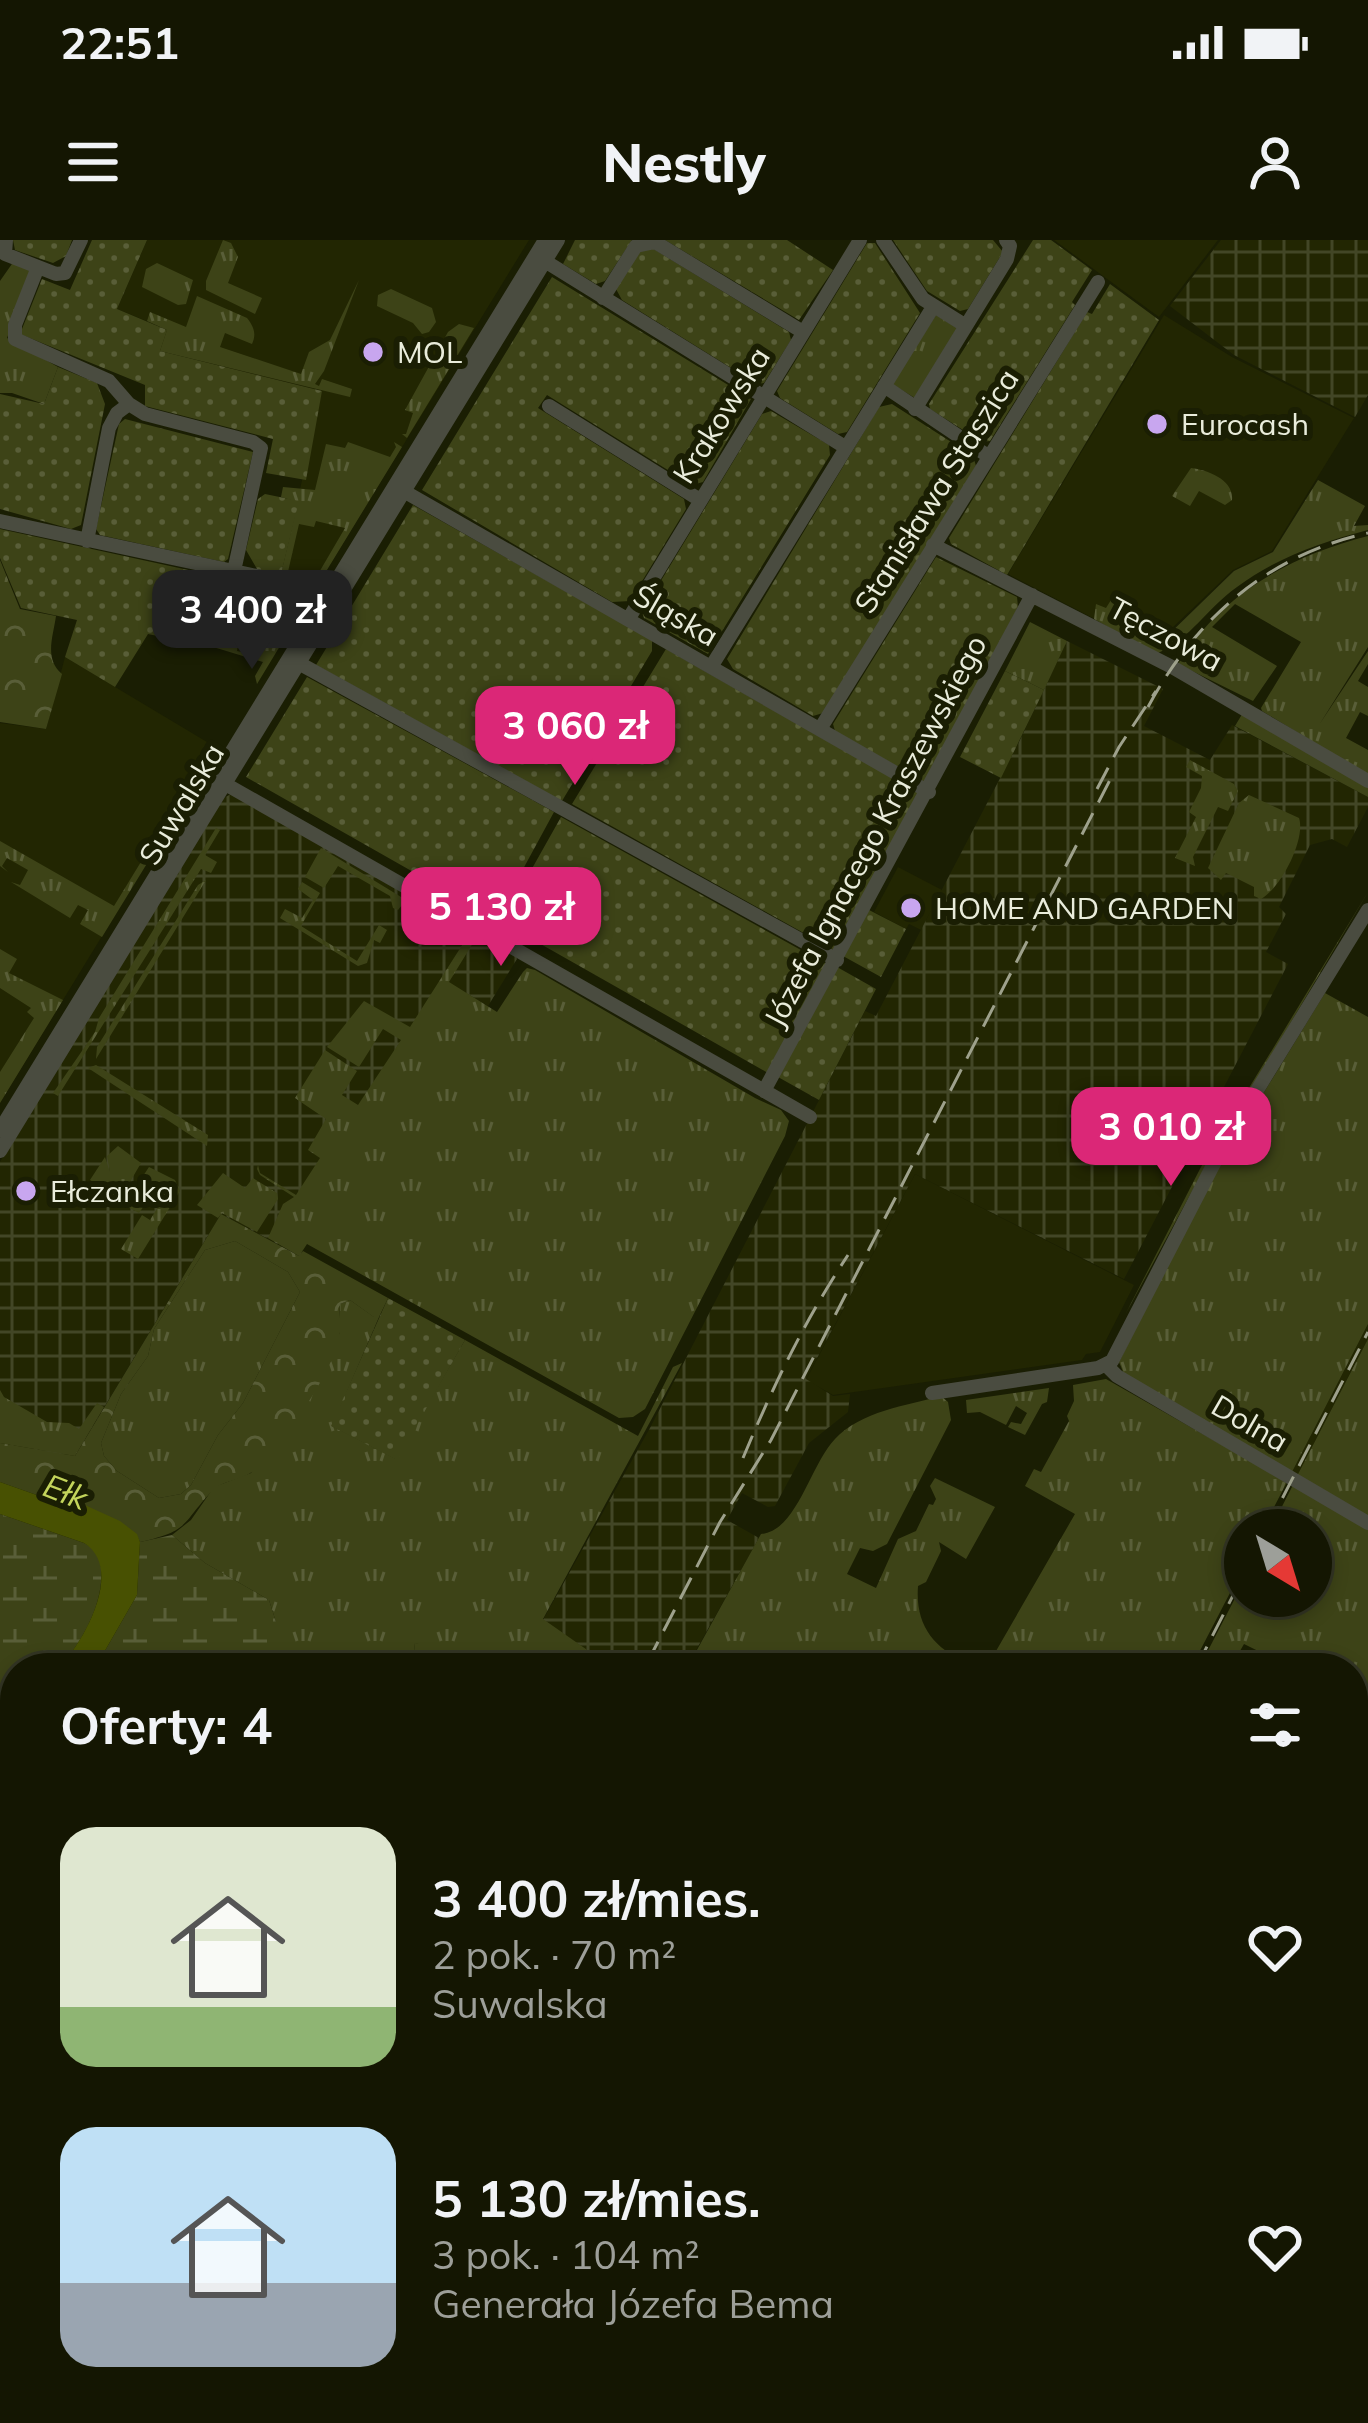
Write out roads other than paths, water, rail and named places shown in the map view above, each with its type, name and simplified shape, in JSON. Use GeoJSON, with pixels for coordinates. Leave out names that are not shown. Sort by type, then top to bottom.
{"type":"FeatureCollection","features":[{"type":"Feature","properties":{"kind":"street"},"geometry":{"type":"LineString","coordinates":[[6,240],[5,254],[64,273],[81,240]]}},
{"type":"Feature","properties":{"kind":"street","name":"Suwalska"},"geometry":{"type":"LineString","coordinates":[[541,258],[545,240]]}},
{"type":"Feature","properties":{"kind":"street","name":"Suwalska"},"geometry":{"type":"LineString","coordinates":[[0,1151],[6,1120],[221,781],[541,258],[559,240]]}},
{"type":"Feature","properties":{"kind":"street","name":"Krakowska"},"geometry":{"type":"LineString","coordinates":[[629,619],[860,240]]}},
{"type":"Feature","properties":{"kind":"street"},"geometry":{"type":"LineString","coordinates":[[884,240],[923,299],[966,326]]}},
{"type":"Feature","properties":{"kind":"street"},"geometry":{"type":"LineString","coordinates":[[915,409],[1007,259],[1010,246],[1006,240]]}},
{"type":"Feature","properties":{"kind":"street"},"geometry":{"type":"LineString","coordinates":[[603,298],[636,247],[655,242],[803,332]]}},
{"type":"Feature","properties":{"kind":"street"},"geometry":{"type":"LineString","coordinates":[[541,258],[845,448]]}},
{"type":"Feature","properties":{"kind":"street"},"geometry":{"type":"LineString","coordinates":[[38,267],[15,325],[15,339],[110,381],[129,404],[153,418],[253,442],[261,448],[234,571]]}},
{"type":"Feature","properties":{"kind":"street","name":"Stanisława Staszica"},"geometry":{"type":"LineString","coordinates":[[820,729],[1098,282]]}},
{"type":"Feature","properties":{"kind":"street"},"geometry":{"type":"LineString","coordinates":[[711,667],[933,307]]}},
{"type":"Feature","properties":{"kind":"street"},"geometry":{"type":"LineString","coordinates":[[884,386],[988,456]]}},
{"type":"Feature","properties":{"kind":"street"},"geometry":{"type":"LineString","coordinates":[[87,541],[109,428],[129,404]]}},
{"type":"Feature","properties":{"kind":"street"},"geometry":{"type":"LineString","coordinates":[[549,406],[700,500]]}},
{"type":"Feature","properties":{"kind":"street","name":"Śląska"},"geometry":{"type":"LineString","coordinates":[[399,489],[929,792]]}},
{"type":"Feature","properties":{"kind":"street"},"geometry":{"type":"LineString","coordinates":[[0,521],[299,585],[332,600]]}},
{"type":"Feature","properties":{"kind":"street","name":"Tęczowa"},"geometry":{"type":"LineString","coordinates":[[933,544],[1172,667],[1368,781]]}},
{"type":"Feature","properties":{"kind":"street","name":"Józefa Ignacego Kraszewskiego"},"geometry":{"type":"LineString","coordinates":[[764,1091],[1032,595]]}},
{"type":"Feature","properties":{"kind":"street"},"geometry":{"type":"LineString","coordinates":[[294,661],[837,960]]}},
{"type":"Feature","properties":{"kind":"street"},"geometry":{"type":"LineString","coordinates":[[221,781],[810,1117]]}},
{"type":"Feature","properties":{"kind":"street"},"geometry":{"type":"LineString","coordinates":[[932,1393],[1107,1366],[1216,1158],[1368,910]]}},
{"type":"Feature","properties":{"kind":"street","name":"Dolna"},"geometry":{"type":"LineString","coordinates":[[1107,1366],[1368,1523]]}},
{"type":"Feature","properties":{"kind":"railway"},"geometry":{"type":"LineString","coordinates":[[1148,707],[1189,645],[1238,595],[1298,557],[1368,533]]}},
{"type":"Feature","properties":{"kind":"railway"},"geometry":{"type":"LineString","coordinates":[[1097,789],[1156,691]]}},
{"type":"Feature","properties":{"kind":"railway"},"geometry":{"type":"LineString","coordinates":[[652,1653],[720,1522],[771,1440],[1112,776]]}},
{"type":"Feature","properties":{"kind":"railway"},"geometry":{"type":"LineString","coordinates":[[743,1458],[791,1354],[848,1255]]}},
{"type":"Feature","properties":{"kind":"railway"},"geometry":{"type":"LineString","coordinates":[[1277,1509],[1368,1332]]}},
{"type":"Feature","properties":{"kind":"railway"},"geometry":{"type":"LineString","coordinates":[[1204,1653],[1224,1613]]}},
{"type":"Feature","properties":{"kind":"place","name":"MOL"},"geometry":{"type":"Point","coordinates":[373,352]}},
{"type":"Feature","properties":{"kind":"place","name":"Eurocash"},"geometry":{"type":"Point","coordinates":[1157,424]}},
{"type":"Feature","properties":{"kind":"place","name":"HOME AND GARDEN"},"geometry":{"type":"Point","coordinates":[911,908]}},
{"type":"Feature","properties":{"kind":"place","name":"Ełczanka"},"geometry":{"type":"Point","coordinates":[26,1191]}},
{"type":"Feature","properties":{"kind":"water label","name":"Ełk"},"geometry":{"type":"Point","coordinates":[66,1491]}}]}
